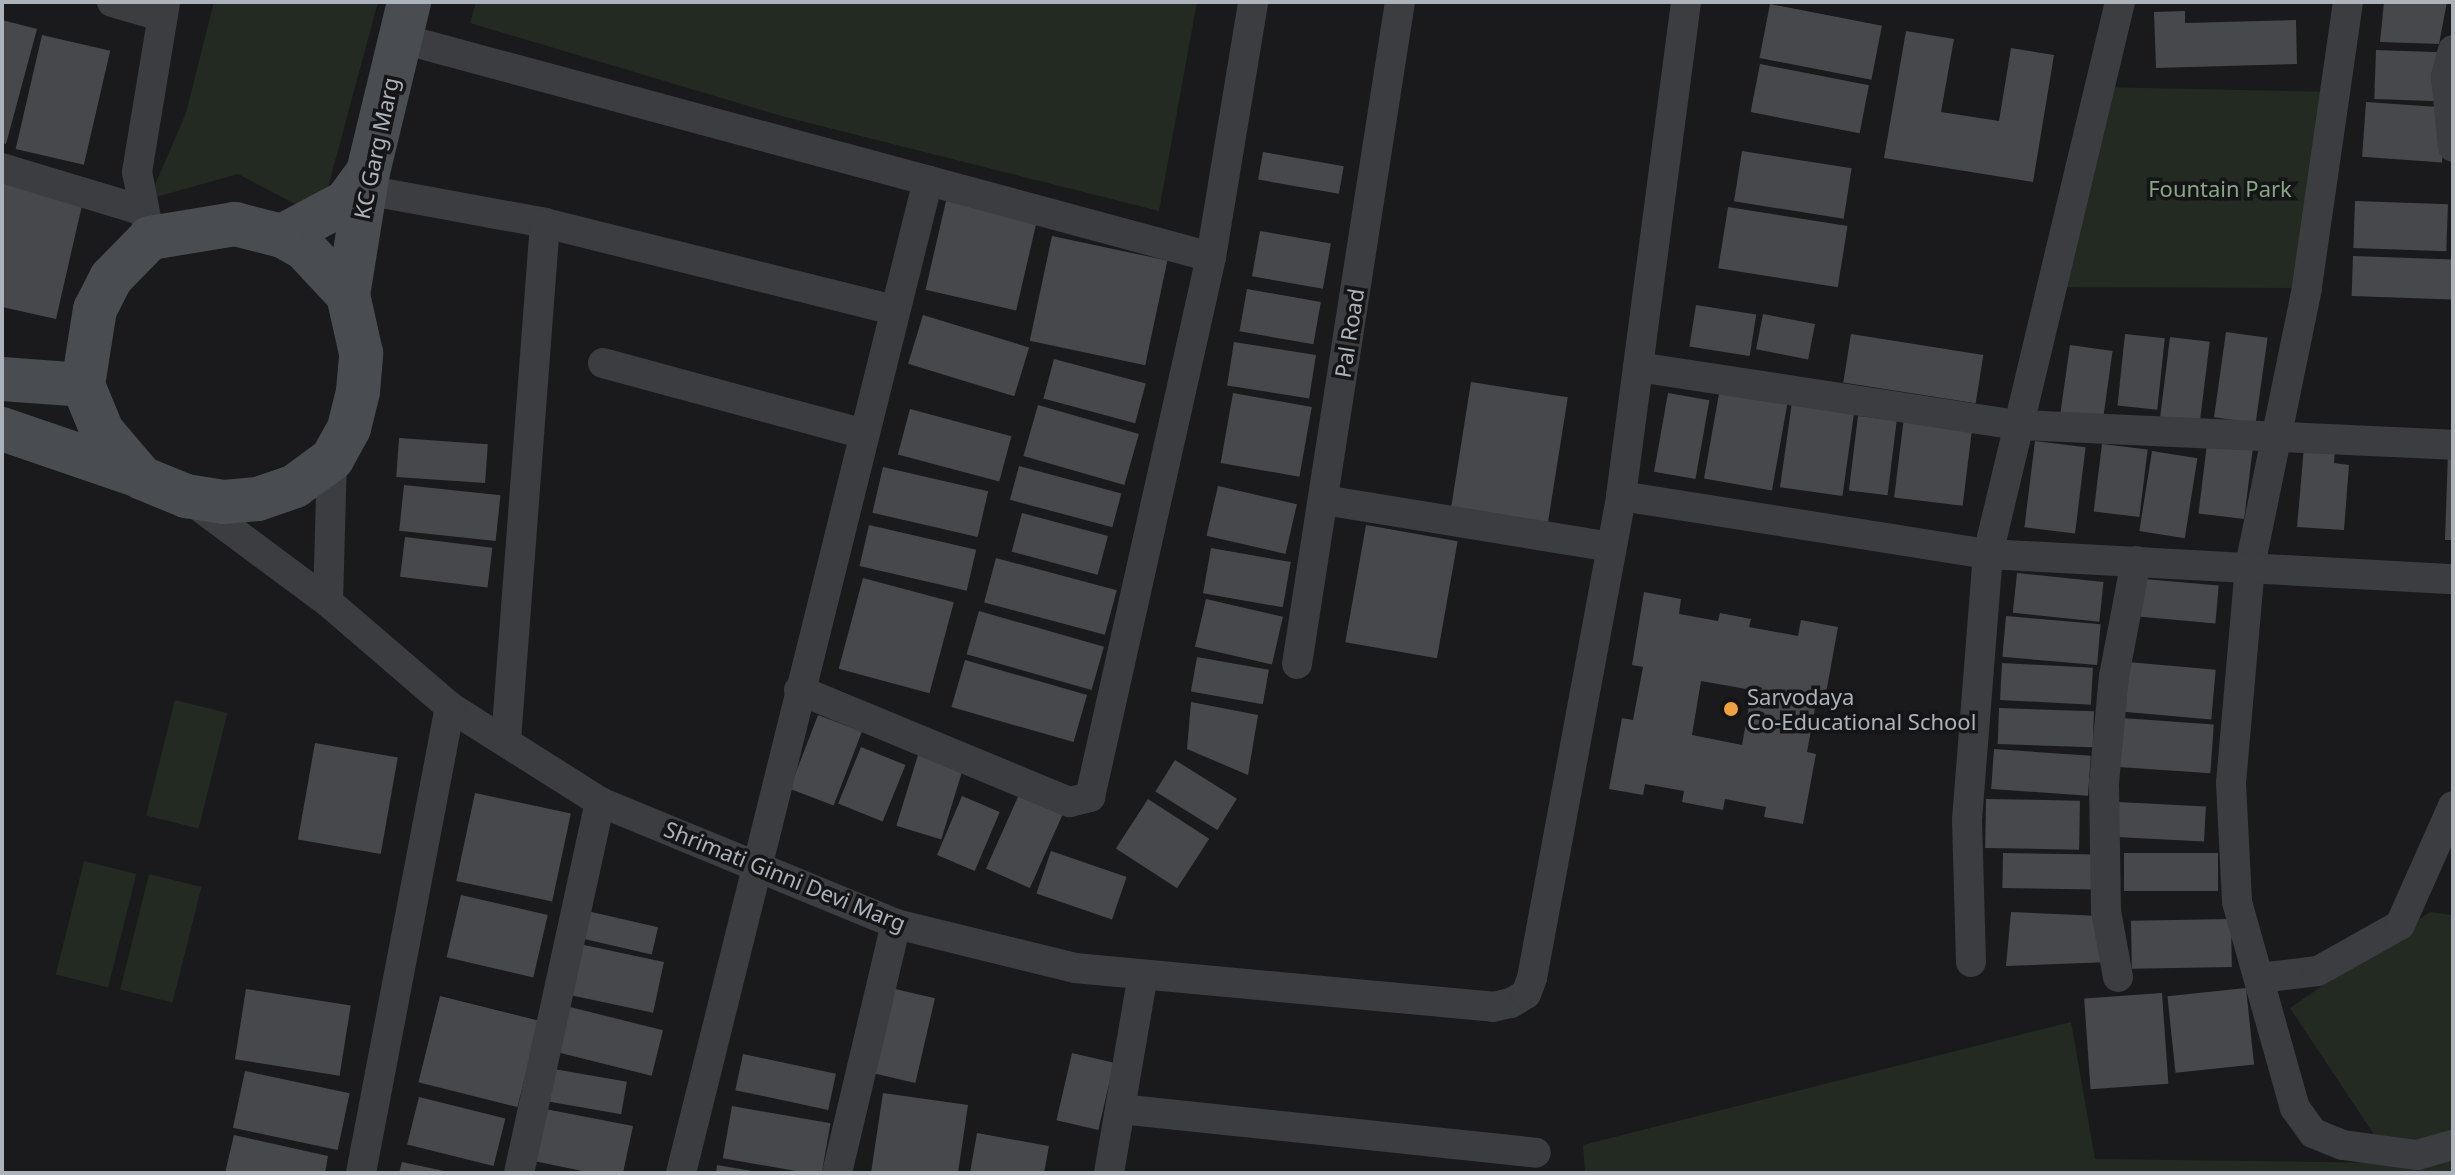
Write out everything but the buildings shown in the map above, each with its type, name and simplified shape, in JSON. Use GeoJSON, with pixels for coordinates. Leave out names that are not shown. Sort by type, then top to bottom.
{"type":"FeatureCollection","features":[{"type":"Feature","properties":{"kind":"street"},"geometry":{"type":"LineString","coordinates":[[112,2],[163,9],[137,172],[147,224],[111,278],[95,309],[83,385],[102,431],[142,478]]}},
{"type":"Feature","properties":{"kind":"street"},"geometry":{"type":"LineString","coordinates":[[799,690],[1070,802],[1090,797],[1211,257],[1253,2]]}},
{"type":"Feature","properties":{"kind":"street","name":"Pal Road"},"geometry":{"type":"LineString","coordinates":[[1297,664],[1400,2]]}},
{"type":"Feature","properties":{"kind":"street"},"geometry":{"type":"LineString","coordinates":[[1324,500],[1611,547],[1621,496],[1686,2]]}},
{"type":"Feature","properties":{"kind":"street"},"geometry":{"type":"LineString","coordinates":[[1971,962],[1967,820],[1988,554],[2120,2]]}},
{"type":"Feature","properties":{"kind":"street"},"geometry":{"type":"LineString","coordinates":[[2348,2],[2307,288],[2250,566],[2231,783],[2237,902],[2295,1108],[2313,1133],[2343,1145],[2417,1155],[2453,1145]]}},
{"type":"Feature","properties":{"kind":"street"},"geometry":{"type":"LineString","coordinates":[[404,20],[928,180],[1211,257]]}},
{"type":"Feature","properties":{"kind":"street","name":"KC Garg Marg"},"geometry":{"type":"LineString","coordinates":[[348,295],[367,181],[404,20]]}},
{"type":"Feature","properties":{"kind":"street"},"geometry":{"type":"LineString","coordinates":[[2453,50],[2446,77],[2453,147]]}},
{"type":"Feature","properties":{"kind":"street"},"geometry":{"type":"LineString","coordinates":[[2,168],[147,224],[235,224],[282,236],[304,248],[348,295],[361,353],[358,391],[349,428],[332,459],[295,486],[258,499],[224,502],[186,496],[2,429]]}},
{"type":"Feature","properties":{"kind":"street"},"geometry":{"type":"LineString","coordinates":[[681,1173],[754,864],[928,180]]}},
{"type":"Feature","properties":{"kind":"street"},"geometry":{"type":"LineString","coordinates":[[282,236],[337,209],[367,181],[895,310]]}},
{"type":"Feature","properties":{"kind":"street"},"geometry":{"type":"LineString","coordinates":[[506,741],[545,223]]}},
{"type":"Feature","properties":{"kind":"street"},"geometry":{"type":"LineString","coordinates":[[603,363],[864,434]]}},
{"type":"Feature","properties":{"kind":"street"},"geometry":{"type":"LineString","coordinates":[[1638,367],[2019,425],[2453,445]]}},
{"type":"Feature","properties":{"kind":"street"},"geometry":{"type":"LineString","coordinates":[[2,379],[83,385]]}},
{"type":"Feature","properties":{"kind":"street"},"geometry":{"type":"LineString","coordinates":[[328,602],[332,459]]}},
{"type":"Feature","properties":{"kind":"street","name":"Shrimati Ginni Devi Marg"},"geometry":{"type":"LineString","coordinates":[[186,496],[328,602],[450,707],[600,802],[896,924],[1075,968],[1493,1007],[1526,994],[1532,978],[1611,547]]}},
{"type":"Feature","properties":{"kind":"street"},"geometry":{"type":"LineString","coordinates":[[1621,496],[1988,554],[2453,579]]}},
{"type":"Feature","properties":{"kind":"street"},"geometry":{"type":"LineString","coordinates":[[2118,977],[2106,911],[2104,783],[2114,676],[2136,561]]}},
{"type":"Feature","properties":{"kind":"street"},"geometry":{"type":"LineString","coordinates":[[361,1173],[450,707]]}},
{"type":"Feature","properties":{"kind":"street"},"geometry":{"type":"LineString","coordinates":[[519,1173],[600,802]]}},
{"type":"Feature","properties":{"kind":"street"},"geometry":{"type":"LineString","coordinates":[[2259,978],[2318,971],[2400,925],[2453,806]]}},
{"type":"Feature","properties":{"kind":"street"},"geometry":{"type":"LineString","coordinates":[[837,1173],[896,924]]}},
{"type":"Feature","properties":{"kind":"street"},"geometry":{"type":"LineString","coordinates":[[1109,1173],[1143,975]]}},
{"type":"Feature","properties":{"kind":"street"},"geometry":{"type":"LineString","coordinates":[[1120,1109],[1536,1153]]}},
{"type":"Feature","properties":{"kind":"green space"},"geometry":{"type":"Polygon","coordinates":[[[214,2],[378,2],[320,217],[238,174],[149,199],[186,113],[214,2]]]}},
{"type":"Feature","properties":{"kind":"green space"},"geometry":{"type":"Polygon","coordinates":[[[476,2],[1197,2],[1159,211],[785,117],[470,23],[476,2]]]}},
{"type":"Feature","properties":{"kind":"green space","name":"Fountain Park"},"geometry":{"type":"Polygon","coordinates":[[[2099,87],[2337,92],[2307,288],[2052,287],[2099,87]]]}},
{"type":"Feature","properties":{"kind":"green space"},"geometry":{"type":"Polygon","coordinates":[[[175,700],[227,713],[199,829],[146,815],[175,700]]]}},
{"type":"Feature","properties":{"kind":"green space"},"geometry":{"type":"Polygon","coordinates":[[[84,861],[136,874],[108,988],[56,975],[84,861]]]}},
{"type":"Feature","properties":{"kind":"green space"},"geometry":{"type":"Polygon","coordinates":[[[149,874],[201,887],[173,1003],[120,989],[149,874]]]}},
{"type":"Feature","properties":{"kind":"green space"},"geometry":{"type":"Polygon","coordinates":[[[2430,912],[2453,915],[2453,1173],[1585,1173],[1583,1145],[2071,1022],[2095,1159],[2393,1163],[2290,1008],[2430,912]]]}},
{"type":"Feature","properties":{"kind":"place","name":"Sarvodaya Co-Educational School"},"geometry":{"type":"Point","coordinates":[1731,709]}}]}
